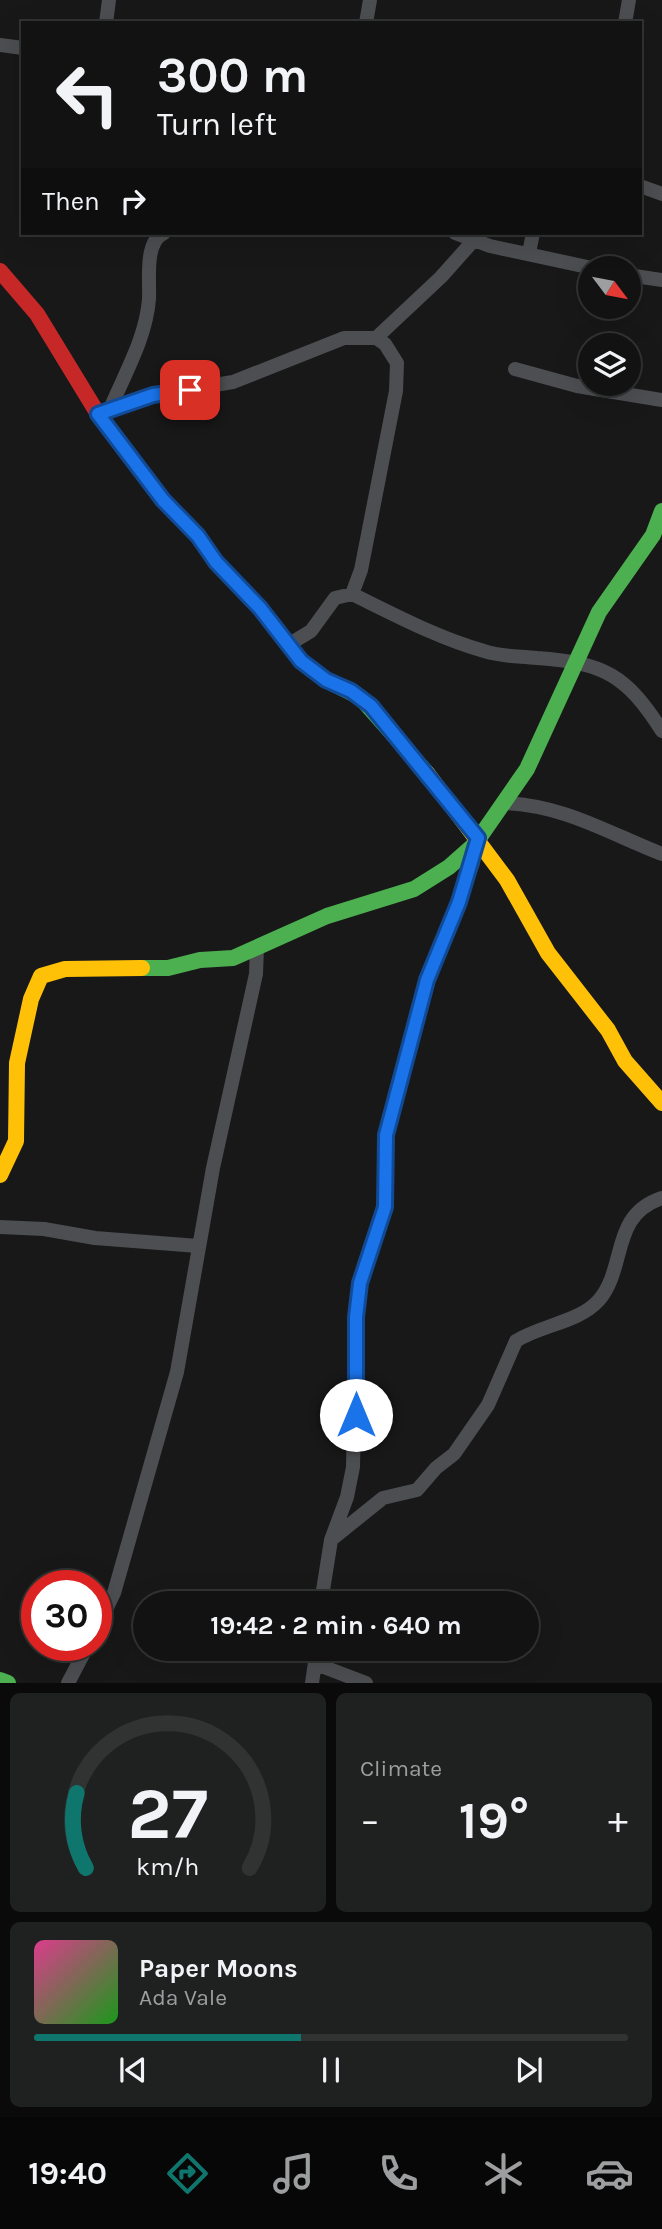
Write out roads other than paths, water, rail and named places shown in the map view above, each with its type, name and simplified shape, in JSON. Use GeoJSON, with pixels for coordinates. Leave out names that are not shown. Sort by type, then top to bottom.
{"type":"FeatureCollection","features":[{"type":"Feature","properties":{"kind":"street"},"geometry":{"type":"LineString","coordinates":[[106,21],[110,0]]}},
{"type":"Feature","properties":{"kind":"street"},"geometry":{"type":"LineString","coordinates":[[366,21],[370,0]]}},
{"type":"Feature","properties":{"kind":"street"},"geometry":{"type":"LineString","coordinates":[[625,21],[629,0]]}},
{"type":"Feature","properties":{"kind":"street"},"geometry":{"type":"LineString","coordinates":[[0,45],[21,48]]}},
{"type":"Feature","properties":{"kind":"street"},"geometry":{"type":"LineString","coordinates":[[642,187],[662,194]]}},
{"type":"Feature","properties":{"kind":"street"},"geometry":{"type":"LineString","coordinates":[[104,412],[144,326],[151,251],[160,235]]}},
{"type":"Feature","properties":{"kind":"street"},"geometry":{"type":"LineString","coordinates":[[460,235],[578,265]]}},
{"type":"Feature","properties":{"kind":"street"},"geometry":{"type":"LineString","coordinates":[[529,253],[533,235]]}},
{"type":"Feature","properties":{"kind":"street"},"geometry":{"type":"LineString","coordinates":[[104,412],[153,395],[233,382],[344,338],[376,338],[441,277],[474,240]]}},
{"type":"Feature","properties":{"kind":"street"},"geometry":{"type":"LineString","coordinates":[[0,271],[31,305],[163,500],[198,536],[216,562],[260,608],[288,645],[314,672],[351,691],[371,706],[507,880],[548,953],[608,1030],[625,1061],[662,1103]]}},
{"type":"Feature","properties":{"kind":"street"},"geometry":{"type":"LineString","coordinates":[[641,277],[662,280]]}},
{"type":"Feature","properties":{"kind":"street"},"geometry":{"type":"LineString","coordinates":[[352,594],[361,570],[396,391],[398,369],[394,355],[376,338]]}},
{"type":"Feature","properties":{"kind":"street"},"geometry":{"type":"LineString","coordinates":[[514,369],[577,386],[662,400]]}},
{"type":"Feature","properties":{"kind":"street"},"geometry":{"type":"LineString","coordinates":[[0,1175],[16,1141],[17,1063],[31,999],[41,976],[65,969],[168,968],[200,960],[233,958],[327,916],[414,889],[449,867],[477,841],[527,769],[578,663],[599,612],[653,535],[662,512]]}},
{"type":"Feature","properties":{"kind":"street"},"geometry":{"type":"LineString","coordinates":[[288,645],[311,631],[335,598],[352,594],[420,628],[484,652],[578,663],[623,680],[635,691],[662,732]]}},
{"type":"Feature","properties":{"kind":"street"},"geometry":{"type":"LineString","coordinates":[[505,803],[530,804],[576,815],[662,854]]}},
{"type":"Feature","properties":{"kind":"street"},"geometry":{"type":"LineString","coordinates":[[323,1591],[331,1540],[347,1497],[353,1467],[356,1317],[364,1265],[385,1207],[386,1135],[427,980],[459,902],[477,841]]}},
{"type":"Feature","properties":{"kind":"street"},"geometry":{"type":"LineString","coordinates":[[112,1597],[177,1372],[198,1246],[264,944]]}},
{"type":"Feature","properties":{"kind":"street"},"geometry":{"type":"LineString","coordinates":[[331,1540],[383,1498],[417,1490],[436,1468],[454,1454],[488,1405],[516,1341],[596,1303],[610,1281],[621,1240],[632,1219],[641,1207],[662,1198]]}},
{"type":"Feature","properties":{"kind":"street"},"geometry":{"type":"LineString","coordinates":[[0,1227],[44,1228],[95,1238],[198,1246]]}},
{"type":"Feature","properties":{"kind":"street"},"geometry":{"type":"LineString","coordinates":[[68,1683],[80,1661]]}},
{"type":"Feature","properties":{"kind":"street"},"geometry":{"type":"LineString","coordinates":[[312,1683],[318,1661]]}},
{"type":"Feature","properties":{"kind":"street"},"geometry":{"type":"LineString","coordinates":[[318,1665],[330,1683]]}},
{"type":"Feature","properties":{"kind":"street"},"geometry":{"type":"LineString","coordinates":[[318,1665],[366,1683]]}},
{"type":"Feature","properties":{"kind":"street"},"geometry":{"type":"LineString","coordinates":[[0,1680],[8,1683]]}}]}
